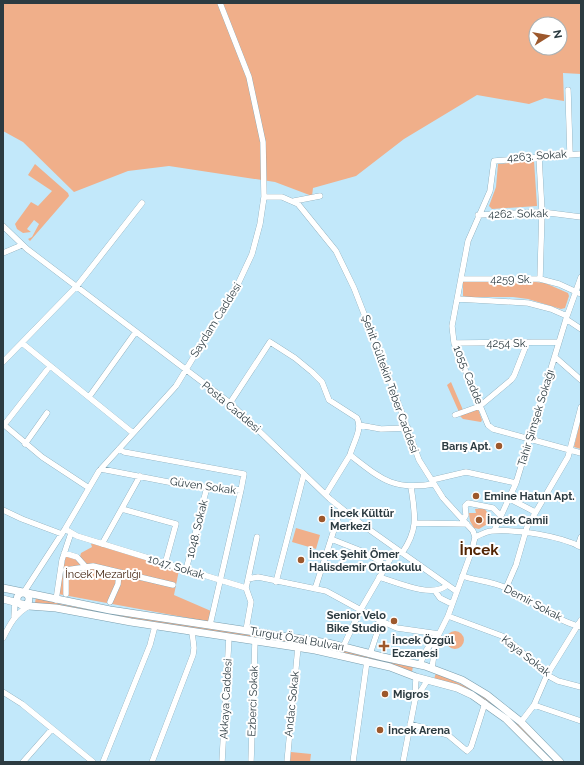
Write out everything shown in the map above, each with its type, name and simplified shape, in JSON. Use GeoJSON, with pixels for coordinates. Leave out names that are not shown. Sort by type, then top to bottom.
{"type":"FeatureCollection","features":[{"type":"Feature","properties":{"kind":"main road","name":"Turgut Özal Bulvarı"},"geometry":{"type":"LineString","coordinates":[[3,588],[56,600],[139,615],[328,643],[370,654],[420,664],[462,680],[488,694],[521,722],[560,762]]}},
{"type":"Feature","properties":{"kind":"main road"},"geometry":{"type":"LineString","coordinates":[[18,604],[27,604],[29,600],[27,594],[24,592]]}},
{"type":"Feature","properties":{"kind":"main road","name":"Turgut Özal Bulvarı"},"geometry":{"type":"LineString","coordinates":[[3,599],[29,606],[56,608],[192,632],[298,647],[390,667],[427,681],[457,688],[485,703],[511,724],[549,762]]}},
{"type":"Feature","properties":{"kind":"main road"},"geometry":{"type":"LineString","coordinates":[[416,677],[420,664]]}},
{"type":"Feature","properties":{"kind":"main road"},"geometry":{"type":"LineString","coordinates":[[427,681],[432,668]]}},
{"type":"Feature","properties":{"kind":"street","name":"Saydam Caddesi"},"geometry":{"type":"LineString","coordinates":[[24,592],[63,532],[101,469],[166,398],[238,284],[250,261],[259,230],[264,197],[263,142],[253,88],[242,55],[224,18],[220,3]]}},
{"type":"Feature","properties":{"kind":"street"},"geometry":{"type":"LineString","coordinates":[[568,90],[570,154]]}},
{"type":"Feature","properties":{"kind":"street","name":"4263. Sokak"},"geometry":{"type":"LineString","coordinates":[[494,161],[581,154]]}},
{"type":"Feature","properties":{"kind":"street"},"geometry":{"type":"LineString","coordinates":[[539,157],[542,212],[540,279]]}},
{"type":"Feature","properties":{"kind":"street","name":"1055. Cadde"},"geometry":{"type":"LineString","coordinates":[[494,161],[490,191],[478,214],[468,241],[452,326],[454,343],[490,428],[581,453]]}},
{"type":"Feature","properties":{"kind":"street"},"geometry":{"type":"LineString","coordinates":[[294,202],[320,196]]}},
{"type":"Feature","properties":{"kind":"street","name":"Şehit Gültekin Teber Caddesi"},"geometry":{"type":"LineString","coordinates":[[264,197],[282,197],[294,202],[303,208],[326,237],[347,271],[408,428],[418,460],[450,507],[473,531],[475,537]]}},
{"type":"Feature","properties":{"kind":"street"},"geometry":{"type":"LineString","coordinates":[[3,362],[77,286],[142,202]]}},
{"type":"Feature","properties":{"kind":"street","name":"4262. Sokak"},"geometry":{"type":"LineString","coordinates":[[478,214],[542,212],[581,217]]}},
{"type":"Feature","properties":{"kind":"street","name":"Posta Caddesi"},"geometry":{"type":"LineString","coordinates":[[3,226],[22,244],[136,333],[230,403],[341,508],[446,586],[456,591]]}},
{"type":"Feature","properties":{"kind":"street"},"geometry":{"type":"LineString","coordinates":[[3,253],[22,244]]}},
{"type":"Feature","properties":{"kind":"street","name":"Tahir Şimşek Sokağı"},"geometry":{"type":"LineString","coordinates":[[494,531],[500,515],[510,499],[516,483],[567,318],[578,293],[581,277]]}},
{"type":"Feature","properties":{"kind":"street","name":"4259 Sk."},"geometry":{"type":"LineString","coordinates":[[462,279],[540,279],[559,284],[578,293]]}},
{"type":"Feature","properties":{"kind":"street"},"geometry":{"type":"LineString","coordinates":[[458,300],[528,303],[551,309],[567,318],[581,329]]}},
{"type":"Feature","properties":{"kind":"street"},"geometry":{"type":"LineString","coordinates":[[89,397],[136,333]]}},
{"type":"Feature","properties":{"kind":"street"},"geometry":{"type":"LineString","coordinates":[[230,403],[270,342],[295,358],[316,376],[322,382],[327,398],[354,416],[359,425],[350,455],[326,494]]}},
{"type":"Feature","properties":{"kind":"street","name":"4254 Sk."},"geometry":{"type":"LineString","coordinates":[[454,343],[560,342]]}},
{"type":"Feature","properties":{"kind":"street"},"geometry":{"type":"LineString","coordinates":[[22,343],[133,433]]}},
{"type":"Feature","properties":{"kind":"street"},"geometry":{"type":"LineString","coordinates":[[455,415],[480,406],[514,376],[526,343]]}},
{"type":"Feature","properties":{"kind":"street"},"geometry":{"type":"LineString","coordinates":[[555,357],[581,380]]}},
{"type":"Feature","properties":{"kind":"street"},"geometry":{"type":"LineString","coordinates":[[47,370],[4,425],[25,444],[89,488]]}},
{"type":"Feature","properties":{"kind":"street"},"geometry":{"type":"LineString","coordinates":[[506,588],[518,559],[524,533],[562,468],[570,450],[581,407]]}},
{"type":"Feature","properties":{"kind":"street"},"geometry":{"type":"LineString","coordinates":[[25,444],[47,413]]}},
{"type":"Feature","properties":{"kind":"street"},"geometry":{"type":"LineString","coordinates":[[359,425],[381,428],[408,428]]}},
{"type":"Feature","properties":{"kind":"street"},"geometry":{"type":"LineString","coordinates":[[119,449],[124,452],[244,474],[241,490]]}},
{"type":"Feature","properties":{"kind":"street"},"geometry":{"type":"LineString","coordinates":[[350,455],[387,481],[399,486],[411,487],[466,472],[516,483]]}},
{"type":"Feature","properties":{"kind":"street","name":"Güven Sokak"},"geometry":{"type":"LineString","coordinates":[[101,469],[189,486],[241,490],[210,625]]}},
{"type":"Feature","properties":{"kind":"street"},"geometry":{"type":"LineString","coordinates":[[276,582],[304,474]]}},
{"type":"Feature","properties":{"kind":"street"},"geometry":{"type":"LineString","coordinates":[[102,544],[140,476]]}},
{"type":"Feature","properties":{"kind":"street","name":"1048. Sokak"},"geometry":{"type":"LineString","coordinates":[[186,570],[207,487]]}},
{"type":"Feature","properties":{"kind":"street"},"geometry":{"type":"LineString","coordinates":[[402,553],[410,540],[415,523],[411,487]]}},
{"type":"Feature","properties":{"kind":"street"},"geometry":{"type":"LineString","coordinates":[[510,499],[535,512]]}},
{"type":"Feature","properties":{"kind":"street"},"geometry":{"type":"LineString","coordinates":[[415,523],[465,522],[465,506],[468,503],[493,508],[500,515]]}},
{"type":"Feature","properties":{"kind":"street"},"geometry":{"type":"LineString","coordinates":[[315,589],[341,508]]}},
{"type":"Feature","properties":{"kind":"street"},"geometry":{"type":"LineString","coordinates":[[122,509],[176,524],[165,564]]}},
{"type":"Feature","properties":{"kind":"street","name":"1047. Sokak"},"geometry":{"type":"LineString","coordinates":[[3,510],[22,519],[246,588]]}},
{"type":"Feature","properties":{"kind":"street"},"geometry":{"type":"LineString","coordinates":[[432,668],[438,637],[448,616],[472,550],[475,537],[494,531],[524,533],[560,540],[580,547],[581,537]]}},
{"type":"Feature","properties":{"kind":"street"},"geometry":{"type":"LineString","coordinates":[[56,600],[64,553],[71,533]]}},
{"type":"Feature","properties":{"kind":"street"},"geometry":{"type":"LineString","coordinates":[[246,630],[251,602],[246,588],[257,537]]}},
{"type":"Feature","properties":{"kind":"street"},"geometry":{"type":"LineString","coordinates":[[331,539],[364,552],[386,565]]}},
{"type":"Feature","properties":{"kind":"street"},"geometry":{"type":"LineString","coordinates":[[343,647],[372,588],[396,549]]}},
{"type":"Feature","properties":{"kind":"street"},"geometry":{"type":"LineString","coordinates":[[64,553],[78,558],[86,566]]}},
{"type":"Feature","properties":{"kind":"street"},"geometry":{"type":"LineString","coordinates":[[66,594],[66,570],[86,566],[93,566],[173,585]]}},
{"type":"Feature","properties":{"kind":"street"},"geometry":{"type":"LineString","coordinates":[[110,602],[118,584],[119,572]]}},
{"type":"Feature","properties":{"kind":"street","name":"Demir Sokak"},"geometry":{"type":"LineString","coordinates":[[462,576],[474,580],[493,583],[506,588],[533,605],[579,626]]}},
{"type":"Feature","properties":{"kind":"street"},"geometry":{"type":"LineString","coordinates":[[248,579],[258,577],[276,582],[326,591],[361,609],[380,621],[397,628],[438,637]]}},
{"type":"Feature","properties":{"kind":"street"},"geometry":{"type":"LineString","coordinates":[[379,577],[419,589],[435,591],[446,586]]}},
{"type":"Feature","properties":{"kind":"street"},"geometry":{"type":"LineString","coordinates":[[435,591],[440,598],[452,604]]}},
{"type":"Feature","properties":{"kind":"street"},"geometry":{"type":"LineString","coordinates":[[3,638],[14,617],[18,604]]}},
{"type":"Feature","properties":{"kind":"street"},"geometry":{"type":"LineString","coordinates":[[14,617],[20,611],[29,606]]}},
{"type":"Feature","properties":{"kind":"street","name":"Kaya Sokak"},"geometry":{"type":"LineString","coordinates":[[448,616],[502,636],[547,675],[558,681],[581,687]]}},
{"type":"Feature","properties":{"kind":"street"},"geometry":{"type":"LineString","coordinates":[[521,722],[534,705],[547,675],[579,626],[581,620]]}},
{"type":"Feature","properties":{"kind":"street"},"geometry":{"type":"LineString","coordinates":[[370,654],[380,621]]}},
{"type":"Feature","properties":{"kind":"street"},"geometry":{"type":"LineString","coordinates":[[103,762],[150,645],[155,626]]}},
{"type":"Feature","properties":{"kind":"street"},"geometry":{"type":"LineString","coordinates":[[152,762],[192,655],[194,648],[192,632]]}},
{"type":"Feature","properties":{"kind":"street","name":"Akkaya Caddesi"},"geometry":{"type":"LineString","coordinates":[[222,762],[229,637]]}},
{"type":"Feature","properties":{"kind":"street"},"geometry":{"type":"LineString","coordinates":[[420,664],[427,649],[438,637]]}},
{"type":"Feature","properties":{"kind":"street","name":"Ezberci Sokak"},"geometry":{"type":"LineString","coordinates":[[251,762],[255,640]]}},
{"type":"Feature","properties":{"kind":"street","name":"Andac Sokak"},"geometry":{"type":"LineString","coordinates":[[287,762],[298,647]]}},
{"type":"Feature","properties":{"kind":"street"},"geometry":{"type":"LineString","coordinates":[[353,762],[367,661]]}},
{"type":"Feature","properties":{"kind":"street"},"geometry":{"type":"LineString","coordinates":[[403,762],[415,700],[416,677]]}},
{"type":"Feature","properties":{"kind":"street"},"geometry":{"type":"LineString","coordinates":[[415,700],[427,681]]}},
{"type":"Feature","properties":{"kind":"street"},"geometry":{"type":"LineString","coordinates":[[3,692],[93,762]]}},
{"type":"Feature","properties":{"kind":"street"},"geometry":{"type":"LineString","coordinates":[[410,724],[448,735],[466,751],[472,746],[485,703]]}},
{"type":"Feature","properties":{"kind":"street"},"geometry":{"type":"LineString","coordinates":[[534,705],[581,721]]}},
{"type":"Feature","properties":{"kind":"street"},"geometry":{"type":"LineString","coordinates":[[23,762],[52,729]]}},
{"type":"Feature","properties":{"kind":"green space"},"geometry":{"type":"Polygon","coordinates":[[[3,3],[581,3],[581,74],[563,73],[564,101],[545,98],[529,104],[477,95],[404,139],[356,176],[313,188],[312,196],[275,182],[169,166],[128,171],[74,192],[23,142],[3,131],[3,3]]]}},
{"type":"Feature","properties":{"kind":"green space"},"geometry":{"type":"Polygon","coordinates":[[[534,161],[537,206],[492,209],[489,206],[496,187],[498,164],[534,161]]]}},
{"type":"Feature","properties":{"kind":"green space"},"geometry":{"type":"Polygon","coordinates":[[[35,164],[68,193],[69,196],[30,241],[28,239],[32,237],[39,224],[34,220],[27,229],[31,232],[23,233],[17,229],[15,224],[31,202],[38,206],[52,191],[28,175],[35,164]]]}},
{"type":"Feature","properties":{"kind":"green space"},"geometry":{"type":"Polygon","coordinates":[[[463,282],[545,283],[568,293],[569,296],[565,308],[561,309],[528,299],[513,297],[466,297],[463,296],[463,282]]]}},
{"type":"Feature","properties":{"kind":"green space"},"geometry":{"type":"Polygon","coordinates":[[[451,382],[463,410],[459,412],[447,385],[451,382]]]}},
{"type":"Feature","properties":{"kind":"green space"},"geometry":{"type":"Polygon","coordinates":[[[478,409],[482,420],[481,422],[463,419],[460,416],[478,409]]]}},
{"type":"Feature","properties":{"kind":"green space"},"geometry":{"type":"Polygon","coordinates":[[[581,417],[581,449],[574,447],[581,417]]]}},
{"type":"Feature","properties":{"kind":"green space"},"geometry":{"type":"Polygon","coordinates":[[[484,508],[490,516],[489,523],[479,529],[474,528],[470,521],[469,513],[476,513],[475,509],[484,508]]]}},
{"type":"Feature","properties":{"kind":"green space"},"geometry":{"type":"Polygon","coordinates":[[[296,528],[320,535],[316,549],[292,542],[296,528]]]}},
{"type":"Feature","properties":{"kind":"green space","name":"İncek Mezarlığı"},"geometry":{"type":"Polygon","coordinates":[[[94,542],[179,570],[174,595],[211,611],[210,622],[58,594],[66,555],[79,560],[81,553],[92,547],[91,544],[94,542]]]}},
{"type":"Feature","properties":{"kind":"green space"},"geometry":{"type":"Polygon","coordinates":[[[36,597],[60,604],[114,614],[326,645],[413,666],[412,672],[386,663],[317,646],[177,626],[35,603],[36,597]]]}},
{"type":"Feature","properties":{"kind":"green space"},"geometry":{"type":"Polygon","coordinates":[[[455,631],[461,634],[464,640],[461,646],[455,649],[449,646],[446,640],[449,634],[455,631]]]}},
{"type":"Feature","properties":{"kind":"green space"},"geometry":{"type":"Polygon","coordinates":[[[436,673],[476,691],[507,713],[557,762],[553,762],[500,711],[469,691],[434,679],[436,673]]]}},
{"type":"Feature","properties":{"kind":"green space"},"geometry":{"type":"Polygon","coordinates":[[[291,752],[311,754],[310,762],[290,762],[291,752]]]}},
{"type":"Feature","properties":{"kind":"place","name":"Barış Apt."},"geometry":{"type":"Point","coordinates":[499,446]}},
{"type":"Feature","properties":{"kind":"place","name":"Emine Hatun Apt."},"geometry":{"type":"Point","coordinates":[476,496]}},
{"type":"Feature","properties":{"kind":"place","name":"İncek Kültür Merkezi"},"geometry":{"type":"Point","coordinates":[322,519]}},
{"type":"Feature","properties":{"kind":"place","name":"İncek Camii"},"geometry":{"type":"Point","coordinates":[479,520]}},
{"type":"Feature","properties":{"kind":"place","name":"İncek Şehit Ömer Halisdemir Ortaokulu"},"geometry":{"type":"Point","coordinates":[301,560]}},
{"type":"Feature","properties":{"kind":"place","name":"Senior Velo Bike Studio"},"geometry":{"type":"Point","coordinates":[394,621]}},
{"type":"Feature","properties":{"kind":"place","name":"İncek Özgül Eczanesi"},"geometry":{"type":"Point","coordinates":[384,646]}},
{"type":"Feature","properties":{"kind":"place","name":"Migros"},"geometry":{"type":"Point","coordinates":[385,694]}},
{"type":"Feature","properties":{"kind":"place","name":"İncek Arena"},"geometry":{"type":"Point","coordinates":[380,730]}},
{"type":"Feature","properties":{"kind":"district","name":"İncek"},"geometry":{"type":"Point","coordinates":[479,550]}}]}
